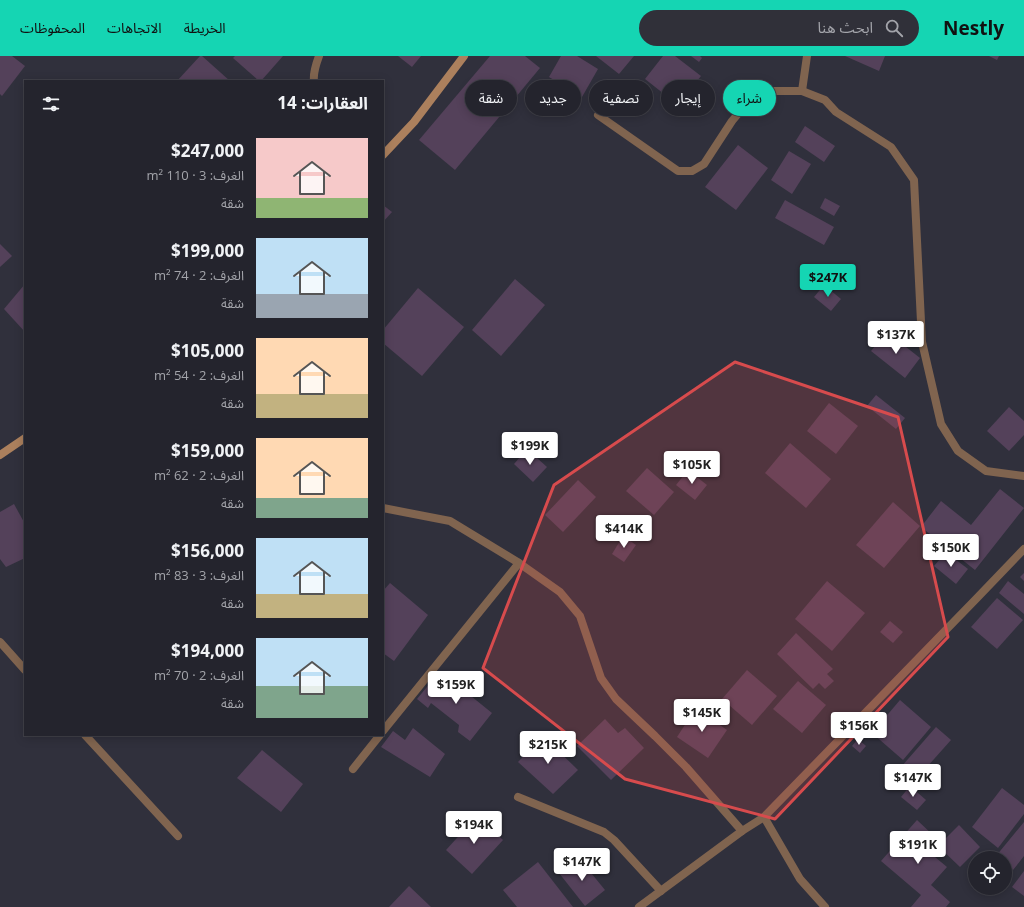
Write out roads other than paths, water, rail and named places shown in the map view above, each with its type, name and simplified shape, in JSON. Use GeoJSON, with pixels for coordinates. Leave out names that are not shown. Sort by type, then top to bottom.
{"type":"FeatureCollection","features":[{"type":"Feature","properties":{"kind":"street"},"geometry":{"type":"LineString","coordinates":[[314,80],[319,56]]}},
{"type":"Feature","properties":{"kind":"street"},"geometry":{"type":"LineString","coordinates":[[384,154],[414,122],[464,56]]}},
{"type":"Feature","properties":{"kind":"street"},"geometry":{"type":"LineString","coordinates":[[802,91],[807,56]]}},
{"type":"Feature","properties":{"kind":"street"},"geometry":{"type":"LineString","coordinates":[[599,116],[678,171],[692,171],[704,164],[732,121],[748,102],[766,91],[802,91],[825,100],[836,112],[891,147],[914,180],[922,342],[941,424],[958,451],[986,471],[1024,476]]}},
{"type":"Feature","properties":{"kind":"street"},"geometry":{"type":"LineString","coordinates":[[0,455],[24,439]]}},
{"type":"Feature","properties":{"kind":"street"},"geometry":{"type":"LineString","coordinates":[[384,508],[450,520],[519,563],[560,592],[580,616],[601,678],[616,700],[686,766],[742,831]]}},
{"type":"Feature","properties":{"kind":"street"},"geometry":{"type":"LineString","coordinates":[[639,907],[742,831],[764,818],[1024,549]]}},
{"type":"Feature","properties":{"kind":"street"},"geometry":{"type":"LineString","coordinates":[[384,730],[519,563]]}},
{"type":"Feature","properties":{"kind":"street"},"geometry":{"type":"LineString","coordinates":[[0,642],[24,669]]}},
{"type":"Feature","properties":{"kind":"street"},"geometry":{"type":"LineString","coordinates":[[86,736],[178,836]]}},
{"type":"Feature","properties":{"kind":"street"},"geometry":{"type":"LineString","coordinates":[[353,769],[379,736]]}},
{"type":"Feature","properties":{"kind":"street"},"geometry":{"type":"LineString","coordinates":[[518,796],[604,832],[614,840],[661,891]]}},
{"type":"Feature","properties":{"kind":"street"},"geometry":{"type":"LineString","coordinates":[[764,818],[800,879],[825,907]]}}]}
